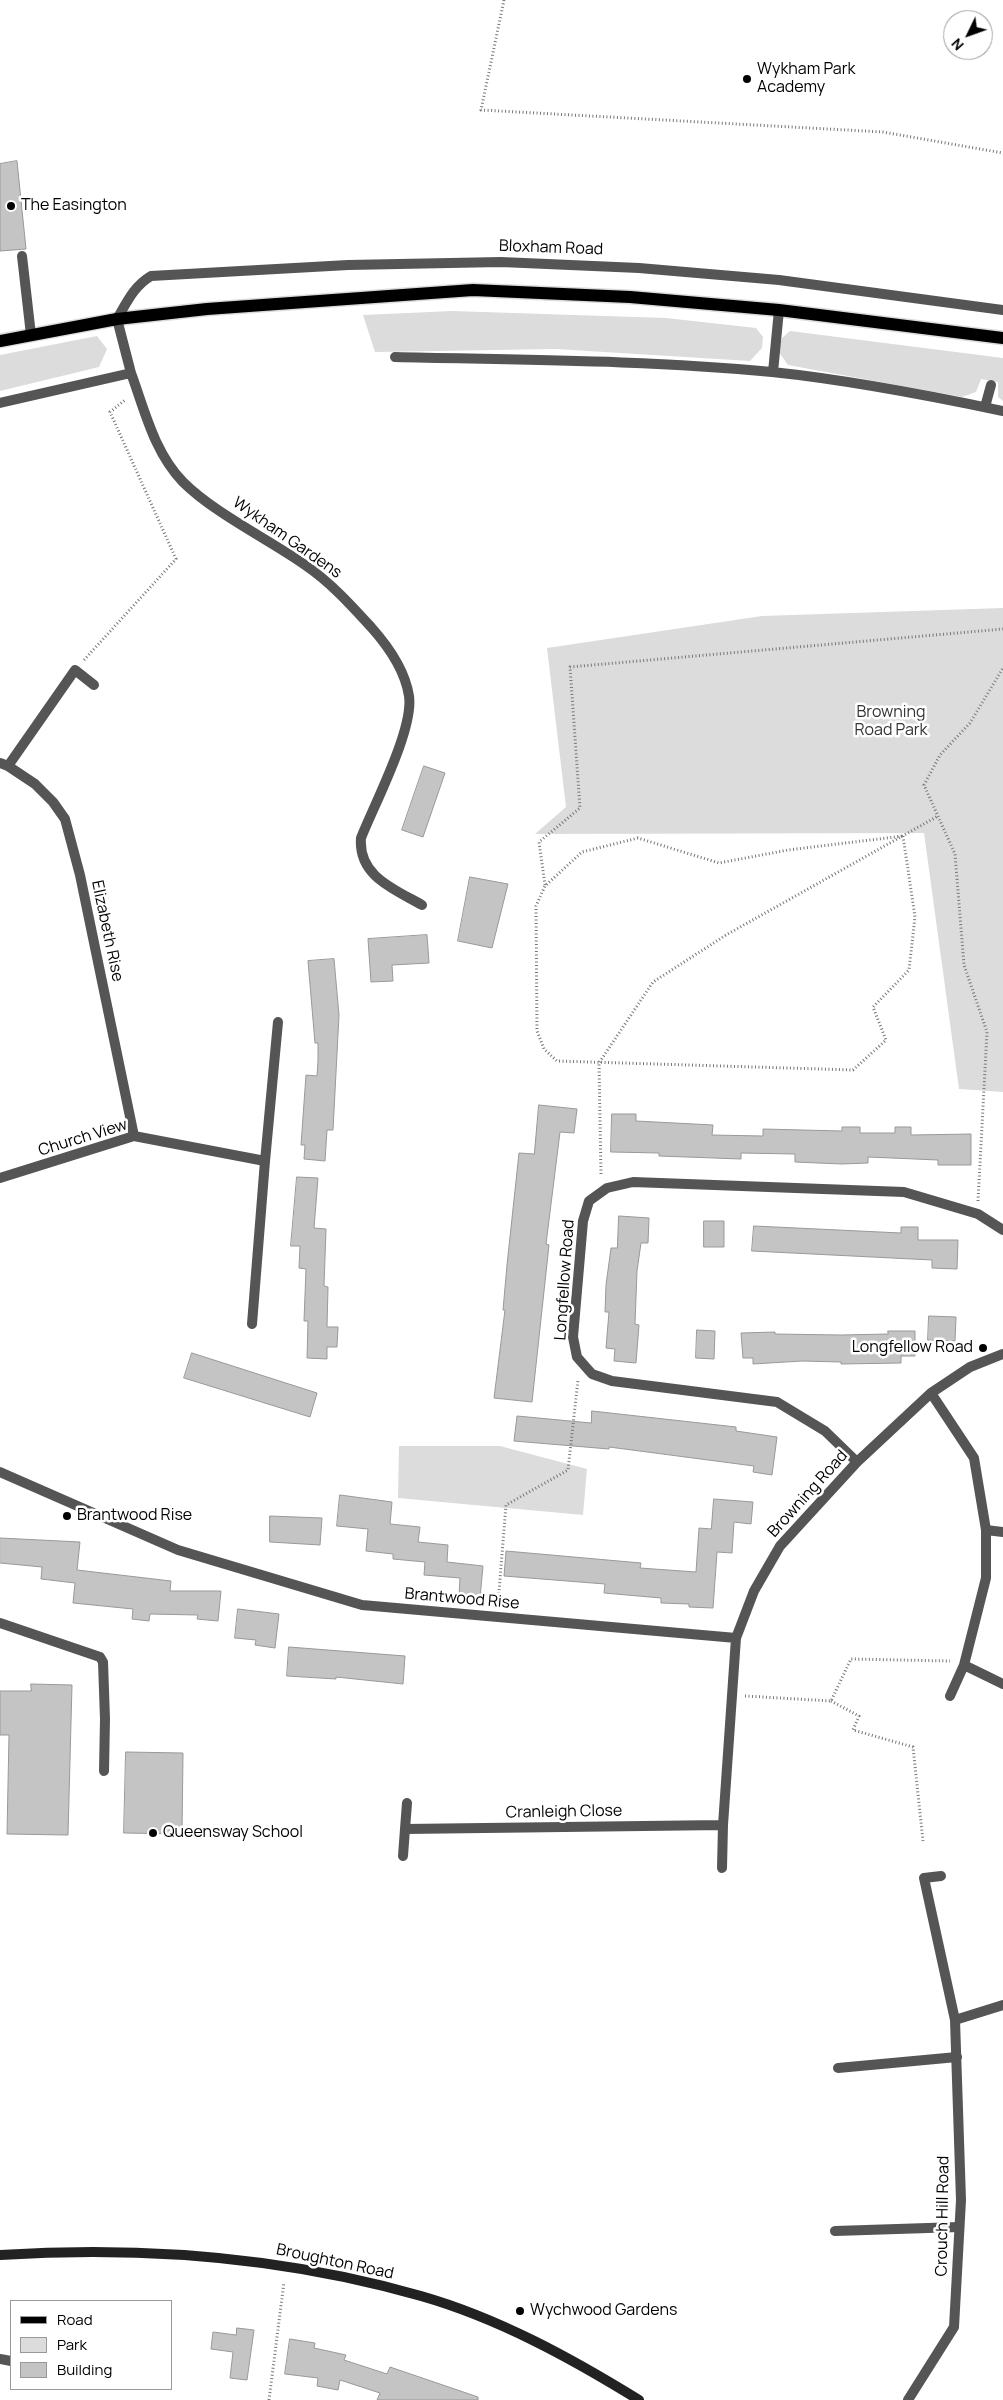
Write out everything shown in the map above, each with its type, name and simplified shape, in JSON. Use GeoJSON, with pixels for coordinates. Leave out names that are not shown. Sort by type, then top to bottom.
{"type":"FeatureCollection","features":[{"type":"Feature","properties":{"kind":"main road"},"geometry":{"type":"LineString","coordinates":[[0,341],[117,318],[207,308],[473,290],[630,297],[779,310],[1003,338]]}},
{"type":"Feature","properties":{"kind":"main road","name":"Broughton Road"},"geometry":{"type":"LineString","coordinates":[[0,2255],[47,2252],[142,2254],[286,2266],[421,2296],[475,2315],[544,2345],[639,2400]]}},
{"type":"Feature","properties":{"kind":"street"},"geometry":{"type":"LineString","coordinates":[[22,256],[31,335]]}},
{"type":"Feature","properties":{"kind":"street","name":"Bloxham Road"},"geometry":{"type":"LineString","coordinates":[[117,318],[132,292],[141,282],[151,276],[328,266],[501,262],[639,268],[779,280],[1003,310]]}},
{"type":"Feature","properties":{"kind":"street"},"geometry":{"type":"LineString","coordinates":[[773,372],[779,310]]}},
{"type":"Feature","properties":{"kind":"street"},"geometry":{"type":"LineString","coordinates":[[0,403],[131,373],[117,318]]}},
{"type":"Feature","properties":{"kind":"street"},"geometry":{"type":"LineString","coordinates":[[395,357],[636,362],[773,372],[890,388],[1003,411]]}},
{"type":"Feature","properties":{"kind":"street","name":"Wykham Gardens"},"geometry":{"type":"LineString","coordinates":[[131,373],[158,446],[183,482],[203,499],[306,565],[334,587],[376,632],[393,655],[404,677],[410,697],[406,726],[361,838],[360,847],[364,862],[371,873],[422,905]]}},
{"type":"Feature","properties":{"kind":"street"},"geometry":{"type":"LineString","coordinates":[[985,407],[991,385]]}},
{"type":"Feature","properties":{"kind":"street"},"geometry":{"type":"LineString","coordinates":[[4,765],[75,670],[94,685]]}},
{"type":"Feature","properties":{"kind":"street","name":"Elizabeth Rise"},"geometry":{"type":"LineString","coordinates":[[4,765],[35,784],[54,802],[65,819],[80,875],[134,1136]]}},
{"type":"Feature","properties":{"kind":"street"},"geometry":{"type":"LineString","coordinates":[[252,1324],[278,1022]]}},
{"type":"Feature","properties":{"kind":"street","name":"Church View"},"geometry":{"type":"LineString","coordinates":[[0,1178],[134,1136],[265,1161]]}},
{"type":"Feature","properties":{"kind":"street","name":"Longfellow Road"},"geometry":{"type":"LineString","coordinates":[[857,1462],[825,1431],[777,1402],[612,1381],[592,1374],[577,1357],[573,1337],[583,1221],[589,1201],[608,1188],[633,1182],[904,1192],[978,1214],[1003,1230]]}},
{"type":"Feature","properties":{"kind":"street","name":"Browning Road"},"geometry":{"type":"LineString","coordinates":[[722,1868],[723,1825],[736,1638],[754,1591],[780,1546],[857,1462],[931,1393],[970,1367],[1003,1354]]}},
{"type":"Feature","properties":{"kind":"street"},"geometry":{"type":"LineString","coordinates":[[931,1393],[974,1458],[986,1530],[986,1578],[965,1663],[950,1696]]}},
{"type":"Feature","properties":{"kind":"street","name":"Brantwood Rise"},"geometry":{"type":"LineString","coordinates":[[0,1472],[178,1550],[362,1605],[736,1638]]}},
{"type":"Feature","properties":{"kind":"street"},"geometry":{"type":"LineString","coordinates":[[986,1530],[1003,1532]]}},
{"type":"Feature","properties":{"kind":"street"},"geometry":{"type":"LineString","coordinates":[[0,1623],[100,1657],[105,1668],[104,1771]]}},
{"type":"Feature","properties":{"kind":"street"},"geometry":{"type":"LineString","coordinates":[[965,1663],[1003,1684]]}},
{"type":"Feature","properties":{"kind":"street"},"geometry":{"type":"LineString","coordinates":[[404,1856],[407,1803]]}},
{"type":"Feature","properties":{"kind":"street","name":"Cranleigh Close"},"geometry":{"type":"LineString","coordinates":[[405,1829],[723,1825]]}},
{"type":"Feature","properties":{"kind":"street","name":"Crouch Hill Road"},"geometry":{"type":"LineString","coordinates":[[908,2400],[954,2327],[960,2200],[955,2020],[924,1878],[941,1876]]}},
{"type":"Feature","properties":{"kind":"street"},"geometry":{"type":"LineString","coordinates":[[955,2020],[1003,2005]]}},
{"type":"Feature","properties":{"kind":"street"},"geometry":{"type":"LineString","coordinates":[[838,2068],[957,2057]]}},
{"type":"Feature","properties":{"kind":"street"},"geometry":{"type":"LineString","coordinates":[[835,2230],[959,2227]]}},
{"type":"Feature","properties":{"kind":"path"},"geometry":{"type":"LineString","coordinates":[[504,0],[481,110],[883,132],[1003,153]]}},
{"type":"Feature","properties":{"kind":"path"},"geometry":{"type":"LineString","coordinates":[[75,670],[176,559],[110,412],[137,390]]}},
{"type":"Feature","properties":{"kind":"path"},"geometry":{"type":"LineString","coordinates":[[545,886],[539,842],[580,808],[570,667],[1003,630]]}},
{"type":"Feature","properties":{"kind":"path"},"geometry":{"type":"LineString","coordinates":[[978,1214],[986,1032],[964,965],[955,854],[924,786],[940,755],[970,722],[1003,668]]}},
{"type":"Feature","properties":{"kind":"path"},"geometry":{"type":"LineString","coordinates":[[601,1193],[599,1063],[652,982],[726,935],[938,816]]}},
{"type":"Feature","properties":{"kind":"path"},"geometry":{"type":"LineString","coordinates":[[903,836],[915,917],[909,970],[873,1007],[886,1040],[853,1070],[557,1061],[544,1049],[537,1031],[536,906],[545,886],[582,852],[638,838],[719,863],[788,850],[903,836]]}},
{"type":"Feature","properties":{"kind":"path"},"geometry":{"type":"LineString","coordinates":[[497,1617],[506,1505],[568,1470],[580,1360]]}},
{"type":"Feature","properties":{"kind":"path"},"geometry":{"type":"LineString","coordinates":[[831,1701],[851,1659],[965,1663]]}},
{"type":"Feature","properties":{"kind":"path"},"geometry":{"type":"LineString","coordinates":[[732,1696],[831,1701],[859,1716],[853,1730],[913,1746],[923,1841]]}},
{"type":"Feature","properties":{"kind":"path"},"geometry":{"type":"LineString","coordinates":[[269,2400],[286,2266]]}},
{"type":"Feature","properties":{"kind":"green space"},"geometry":{"type":"Polygon","coordinates":[[[452,311],[666,318],[756,328],[763,337],[762,348],[750,361],[556,349],[375,352],[363,315],[452,311]]]}},
{"type":"Feature","properties":{"kind":"green space"},"geometry":{"type":"Polygon","coordinates":[[[790,331],[1003,358],[1003,401],[998,397],[998,382],[981,379],[976,392],[962,397],[788,365],[778,351],[782,338],[790,331]]]}},
{"type":"Feature","properties":{"kind":"green space"},"geometry":{"type":"Polygon","coordinates":[[[97,336],[107,349],[99,367],[0,391],[0,355],[97,336]]]}},
{"type":"Feature","properties":{"kind":"green space","name":"Browning Road Park"},"geometry":{"type":"Polygon","coordinates":[[[1003,608],[1003,1092],[959,1089],[924,833],[535,834],[566,807],[547,648],[762,616],[1003,608]]]}},
{"type":"Feature","properties":{"kind":"green space"},"geometry":{"type":"Polygon","coordinates":[[[399,1446],[500,1446],[587,1469],[583,1515],[398,1498],[399,1446]]]}},
{"type":"Feature","properties":{"kind":"building","name":"The Easington"},"geometry":{"type":"Polygon","coordinates":[[[17,161],[26,249],[0,251],[0,164],[17,161]]]}},
{"type":"Feature","properties":{"kind":"building"},"geometry":{"type":"Polygon","coordinates":[[[424,766],[445,773],[423,837],[402,830],[424,766]]]}},
{"type":"Feature","properties":{"kind":"building"},"geometry":{"type":"Polygon","coordinates":[[[470,877],[508,884],[492,948],[458,941],[470,877]]]}},
{"type":"Feature","properties":{"kind":"building"},"geometry":{"type":"Polygon","coordinates":[[[427,935],[429,963],[392,965],[393,981],[371,982],[368,939],[427,935]]]}},
{"type":"Feature","properties":{"kind":"building"},"geometry":{"type":"Polygon","coordinates":[[[334,959],[339,1015],[333,1130],[327,1130],[325,1161],[304,1159],[305,1145],[301,1145],[306,1075],[317,1076],[318,1061],[318,1043],[315,1043],[308,961],[334,959]]]}},
{"type":"Feature","properties":{"kind":"building"},"geometry":{"type":"Polygon","coordinates":[[[539,1105],[577,1109],[574,1133],[560,1132],[546,1244],[549,1245],[532,1402],[494,1398],[505,1310],[503,1310],[507,1265],[519,1153],[534,1154],[539,1105]]]}},
{"type":"Feature","properties":{"kind":"building"},"geometry":{"type":"Polygon","coordinates":[[[612,1114],[636,1114],[636,1121],[713,1125],[712,1135],[763,1136],[763,1129],[842,1131],[842,1127],[860,1127],[860,1133],[895,1133],[895,1127],[911,1127],[911,1135],[971,1134],[971,1165],[938,1165],[938,1160],[868,1157],[868,1163],[795,1162],[795,1154],[741,1153],[741,1159],[659,1156],[659,1153],[611,1152],[612,1114]]]}},
{"type":"Feature","properties":{"kind":"building"},"geometry":{"type":"Polygon","coordinates":[[[297,1177],[318,1178],[314,1228],[326,1229],[324,1286],[328,1287],[327,1327],[338,1327],[337,1347],[327,1347],[327,1359],[307,1358],[308,1321],[304,1321],[306,1269],[299,1268],[300,1246],[291,1246],[297,1177]]]}},
{"type":"Feature","properties":{"kind":"building"},"geometry":{"type":"Polygon","coordinates":[[[619,1216],[649,1218],[648,1243],[641,1243],[637,1271],[635,1324],[639,1325],[636,1363],[614,1361],[615,1349],[606,1348],[609,1312],[605,1312],[606,1285],[611,1248],[617,1248],[619,1216]]]}},
{"type":"Feature","properties":{"kind":"building"},"geometry":{"type":"Polygon","coordinates":[[[704,1221],[724,1221],[724,1247],[704,1247],[704,1221]]]}},
{"type":"Feature","properties":{"kind":"building"},"geometry":{"type":"Polygon","coordinates":[[[754,1226],[901,1233],[901,1227],[918,1227],[918,1240],[958,1240],[957,1269],[932,1268],[932,1260],[752,1251],[754,1226]]]}},
{"type":"Feature","properties":{"kind":"building"},"geometry":{"type":"Polygon","coordinates":[[[929,1316],[956,1317],[955,1341],[928,1340],[929,1316]]]}},
{"type":"Feature","properties":{"kind":"building"},"geometry":{"type":"Polygon","coordinates":[[[697,1330],[715,1331],[714,1359],[696,1358],[697,1330]]]}},
{"type":"Feature","properties":{"kind":"building"},"geometry":{"type":"Polygon","coordinates":[[[888,1331],[915,1331],[915,1356],[901,1356],[901,1363],[841,1364],[841,1362],[802,1361],[753,1364],[753,1358],[743,1358],[741,1333],[775,1332],[775,1334],[841,1335],[888,1334],[888,1331]]]}},
{"type":"Feature","properties":{"kind":"building"},"geometry":{"type":"Polygon","coordinates":[[[192,1353],[317,1393],[310,1417],[184,1378],[192,1353]]]}},
{"type":"Feature","properties":{"kind":"building"},"geometry":{"type":"Polygon","coordinates":[[[592,1411],[736,1427],[736,1431],[777,1437],[772,1475],[753,1472],[754,1466],[609,1447],[609,1449],[514,1441],[517,1416],[591,1423],[592,1411]]]}},
{"type":"Feature","properties":{"kind":"building"},"geometry":{"type":"Polygon","coordinates":[[[340,1495],[392,1502],[390,1524],[420,1527],[418,1542],[448,1545],[447,1562],[483,1566],[480,1598],[459,1596],[460,1578],[424,1575],[425,1562],[393,1559],[393,1554],[366,1551],[368,1529],[337,1526],[340,1495]]]}},
{"type":"Feature","properties":{"kind":"building"},"geometry":{"type":"Polygon","coordinates":[[[714,1499],[753,1502],[751,1524],[734,1522],[732,1553],[717,1552],[713,1608],[689,1607],[689,1604],[661,1603],[661,1598],[604,1593],[605,1584],[504,1576],[506,1551],[641,1563],[640,1568],[696,1572],[699,1528],[711,1529],[714,1499]]]}},
{"type":"Feature","properties":{"kind":"building"},"geometry":{"type":"Polygon","coordinates":[[[270,1516],[322,1518],[320,1545],[270,1542],[270,1516]]]}},
{"type":"Feature","properties":{"kind":"building"},"geometry":{"type":"Polygon","coordinates":[[[0,1538],[80,1542],[77,1570],[171,1581],[170,1591],[221,1591],[218,1621],[197,1619],[198,1615],[150,1614],[149,1621],[132,1619],[133,1609],[73,1603],[75,1583],[41,1579],[42,1567],[0,1563],[0,1538]]]}},
{"type":"Feature","properties":{"kind":"building"},"geometry":{"type":"Polygon","coordinates":[[[238,1609],[279,1614],[275,1648],[255,1645],[256,1640],[235,1638],[238,1609]]]}},
{"type":"Feature","properties":{"kind":"building"},"geometry":{"type":"Polygon","coordinates":[[[289,1647],[405,1656],[403,1684],[336,1677],[336,1679],[287,1676],[289,1647]]]}},
{"type":"Feature","properties":{"kind":"building"},"geometry":{"type":"Polygon","coordinates":[[[31,1684],[72,1685],[68,1835],[7,1834],[9,1735],[0,1735],[0,1691],[31,1691],[31,1684]]]}},
{"type":"Feature","properties":{"kind":"building"},"geometry":{"type":"Polygon","coordinates":[[[126,1752],[183,1753],[182,1834],[124,1833],[126,1752]]]}},
{"type":"Feature","properties":{"kind":"building"},"geometry":{"type":"Polygon","coordinates":[[[237,2328],[254,2330],[247,2380],[230,2378],[233,2352],[211,2349],[213,2332],[236,2335],[237,2328]]]}},
{"type":"Feature","properties":{"kind":"building"},"geometry":{"type":"Polygon","coordinates":[[[290,2339],[315,2343],[314,2348],[346,2355],[344,2360],[387,2374],[390,2367],[478,2397],[478,2400],[377,2400],[380,2393],[340,2380],[338,2390],[317,2386],[318,2378],[285,2374],[290,2339]]]}},
{"type":"Feature","properties":{"kind":"place","name":"Wykham Park Academy"},"geometry":{"type":"Point","coordinates":[747,79]}},
{"type":"Feature","properties":{"kind":"place","name":"The Easington"},"geometry":{"type":"Point","coordinates":[11,206]}},
{"type":"Feature","properties":{"kind":"place","name":"Longfellow Road"},"geometry":{"type":"Point","coordinates":[983,1348]}},
{"type":"Feature","properties":{"kind":"place","name":"Brantwood Rise"},"geometry":{"type":"Point","coordinates":[67,1516]}},
{"type":"Feature","properties":{"kind":"place","name":"Queensway School"},"geometry":{"type":"Point","coordinates":[153,1833]}},
{"type":"Feature","properties":{"kind":"place","name":"Wychwood Gardens"},"geometry":{"type":"Point","coordinates":[520,2311]}}]}
